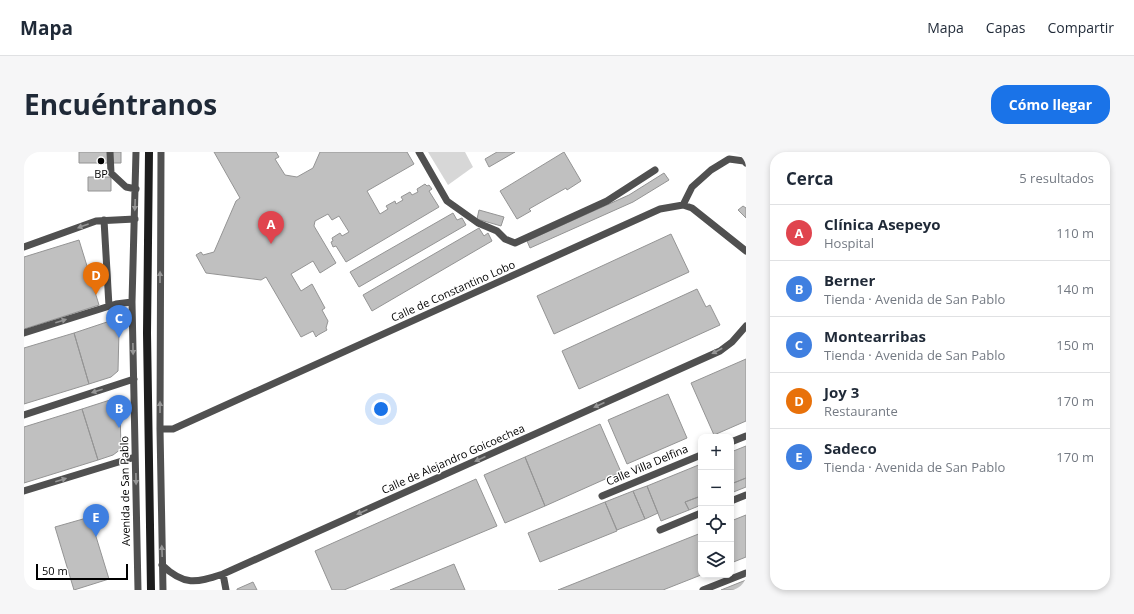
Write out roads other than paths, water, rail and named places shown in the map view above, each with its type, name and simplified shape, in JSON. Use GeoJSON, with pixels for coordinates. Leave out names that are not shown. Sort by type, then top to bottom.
{"type":"FeatureCollection","features":[{"type":"Feature","properties":{"kind":"street"},"geometry":{"type":"LineString","coordinates":[[149,152],[147,333],[151,590]]}},
{"type":"Feature","properties":{"kind":"lane"},"geometry":{"type":"LineString","coordinates":[[110,152],[111,172],[126,187],[136,189]]}},
{"type":"Feature","properties":{"kind":"lane","name":"Avenida de San Pablo"},"geometry":{"type":"LineString","coordinates":[[136,152],[132,302],[138,590]]}},
{"type":"Feature","properties":{"kind":"lane"},"geometry":{"type":"LineString","coordinates":[[161,152],[160,429],[163,590]]}},
{"type":"Feature","properties":{"kind":"lane"},"geometry":{"type":"LineString","coordinates":[[419,152],[447,201],[478,223],[497,231],[505,239],[515,243],[607,201],[655,170]]}},
{"type":"Feature","properties":{"kind":"lane"},"geometry":{"type":"LineString","coordinates":[[746,163],[744,161],[729,160],[711,170],[692,187],[683,205],[700,214],[746,251]]}},
{"type":"Feature","properties":{"kind":"lane","name":"Calle de Constantino Lobo"},"geometry":{"type":"LineString","coordinates":[[160,429],[173,428],[195,419],[660,209],[683,205]]}},
{"type":"Feature","properties":{"kind":"lane"},"geometry":{"type":"LineString","coordinates":[[24,247],[96,221],[135,219]]}},
{"type":"Feature","properties":{"kind":"lane"},"geometry":{"type":"LineString","coordinates":[[104,220],[109,306]]}},
{"type":"Feature","properties":{"kind":"lane"},"geometry":{"type":"LineString","coordinates":[[24,333],[109,306],[132,302]]}},
{"type":"Feature","properties":{"kind":"lane","name":"Calle de Alejandro Goicoechea"},"geometry":{"type":"LineString","coordinates":[[162,565],[174,577],[181,579],[206,580],[223,574],[720,350],[732,342],[746,326]]}},
{"type":"Feature","properties":{"kind":"lane"},"geometry":{"type":"LineString","coordinates":[[24,415],[134,379]]}},
{"type":"Feature","properties":{"kind":"lane"},"geometry":{"type":"LineString","coordinates":[[734,441],[746,436]]}},
{"type":"Feature","properties":{"kind":"lane","name":"Calle Villa Delfina"},"geometry":{"type":"LineString","coordinates":[[602,496],[698,455]]}},
{"type":"Feature","properties":{"kind":"lane"},"geometry":{"type":"LineString","coordinates":[[24,491],[135,457]]}},
{"type":"Feature","properties":{"kind":"lane"},"geometry":{"type":"LineString","coordinates":[[734,500],[746,495]]}},
{"type":"Feature","properties":{"kind":"lane"},"geometry":{"type":"LineString","coordinates":[[660,530],[698,514]]}},
{"type":"Feature","properties":{"kind":"lane"},"geometry":{"type":"LineString","coordinates":[[703,590],[746,573]]}},
{"type":"Feature","properties":{"kind":"lane"},"geometry":{"type":"LineString","coordinates":[[223,574],[226,590]]}},
{"type":"Feature","properties":{"kind":"place","name":"BP"},"geometry":{"type":"Point","coordinates":[101,161]}},
{"type":"Feature","properties":{"kind":"place","name":"Clínica Asepeyo"},"geometry":{"type":"Point","coordinates":[271,244]}},
{"type":"Feature","properties":{"kind":"place","name":"Joy 3"},"geometry":{"type":"Point","coordinates":[96,295]}},
{"type":"Feature","properties":{"kind":"place","name":"Montearribas"},"geometry":{"type":"Point","coordinates":[119,338]}},
{"type":"Feature","properties":{"kind":"place","name":"Berner"},"geometry":{"type":"Point","coordinates":[119,428]}},
{"type":"Feature","properties":{"kind":"place","name":"Sadeco"},"geometry":{"type":"Point","coordinates":[96,537]}}]}
